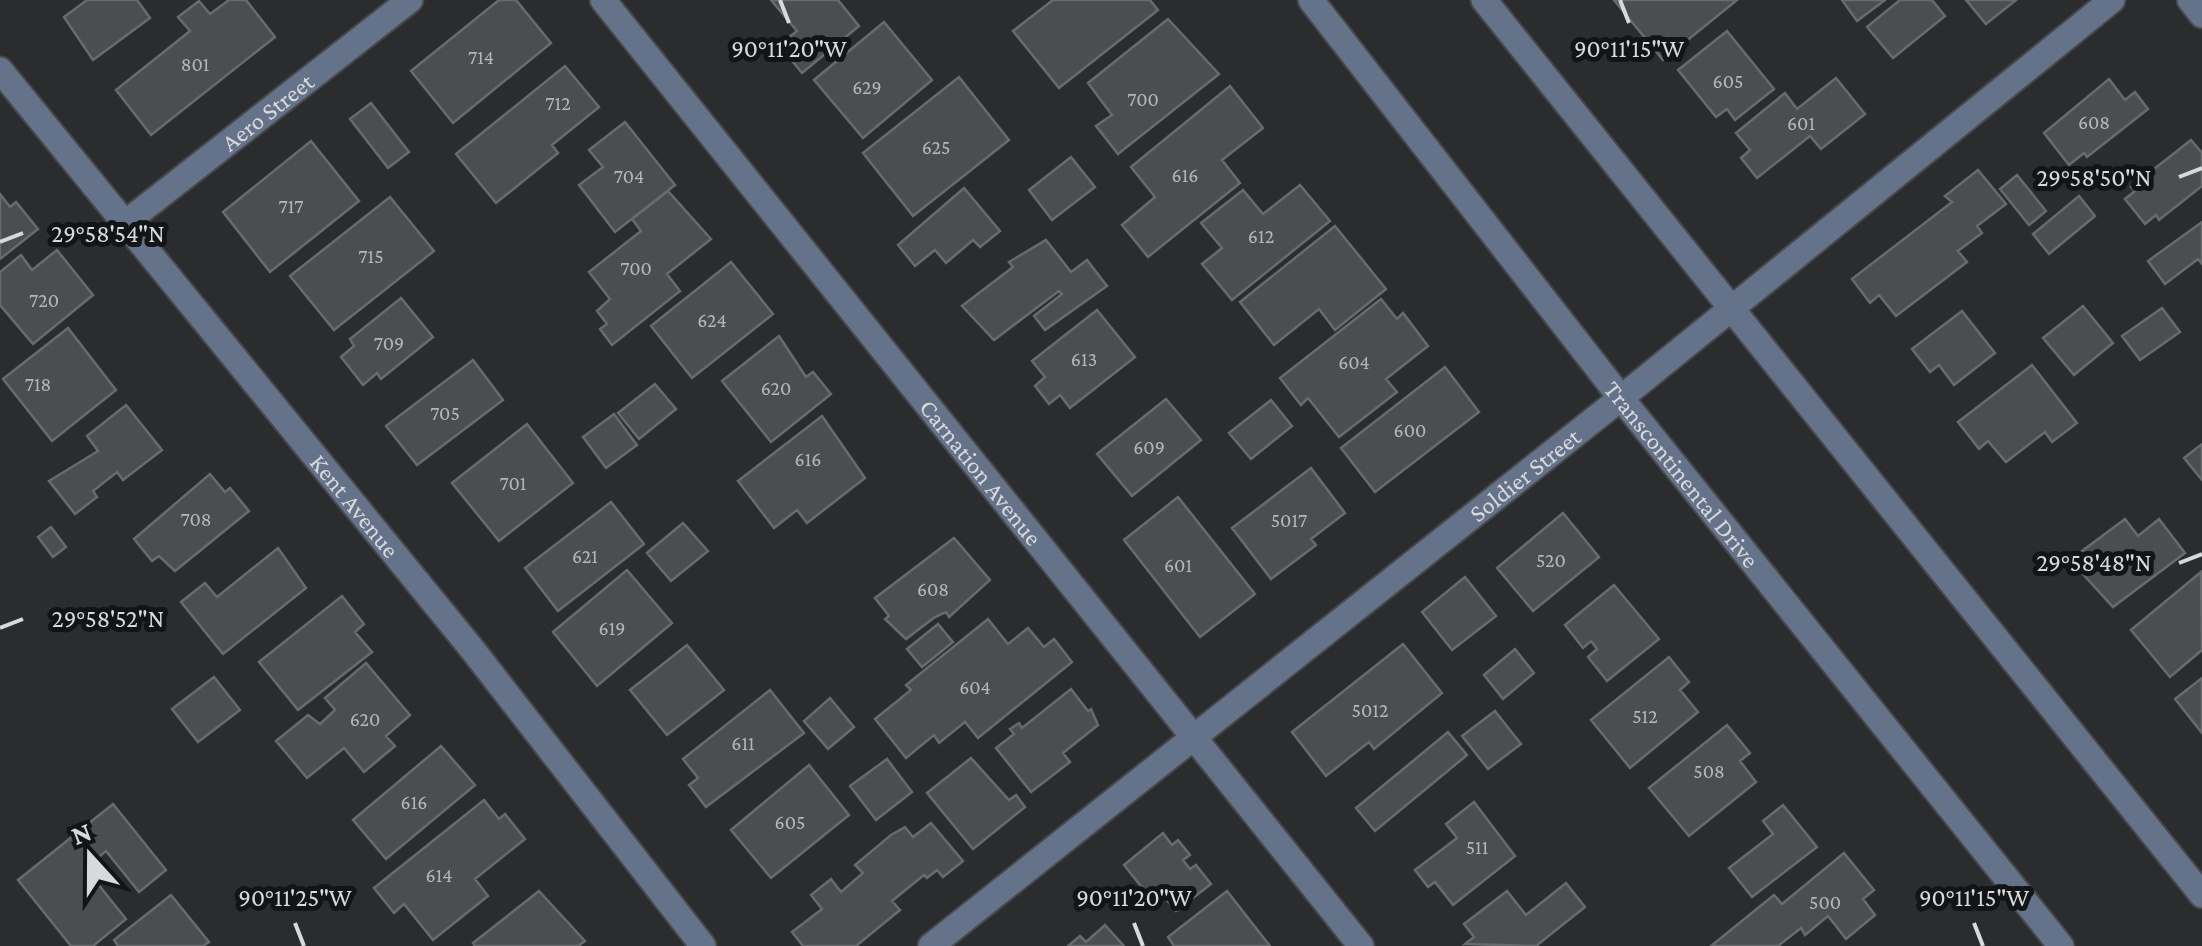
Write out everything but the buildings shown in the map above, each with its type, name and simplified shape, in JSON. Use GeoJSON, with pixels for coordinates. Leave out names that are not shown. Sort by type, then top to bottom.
{"type":"FeatureCollection","features":[{"type":"Feature","properties":{"kind":"street","name":"Aero Street"},"geometry":{"type":"LineString","coordinates":[[124,224],[410,0]]}},
{"type":"Feature","properties":{"kind":"street","name":"Carnation Avenue"},"geometry":{"type":"LineString","coordinates":[[603,0],[1361,946]]}},
{"type":"Feature","properties":{"kind":"street","name":"Transcontinental Drive"},"geometry":{"type":"LineString","coordinates":[[1311,0],[1621,398],[2061,946]]}},
{"type":"Feature","properties":{"kind":"street"},"geometry":{"type":"LineString","coordinates":[[1484,0],[2202,895]]}},
{"type":"Feature","properties":{"kind":"street","name":"Soldier Street"},"geometry":{"type":"LineString","coordinates":[[931,946],[1192,734],[1734,308],[2112,0]]}},
{"type":"Feature","properties":{"kind":"street"},"geometry":{"type":"LineString","coordinates":[[2190,0],[2202,14]]}},
{"type":"Feature","properties":{"kind":"street","name":"Kent Avenue"},"geometry":{"type":"LineString","coordinates":[[0,70],[472,649],[703,946]]}}]}
